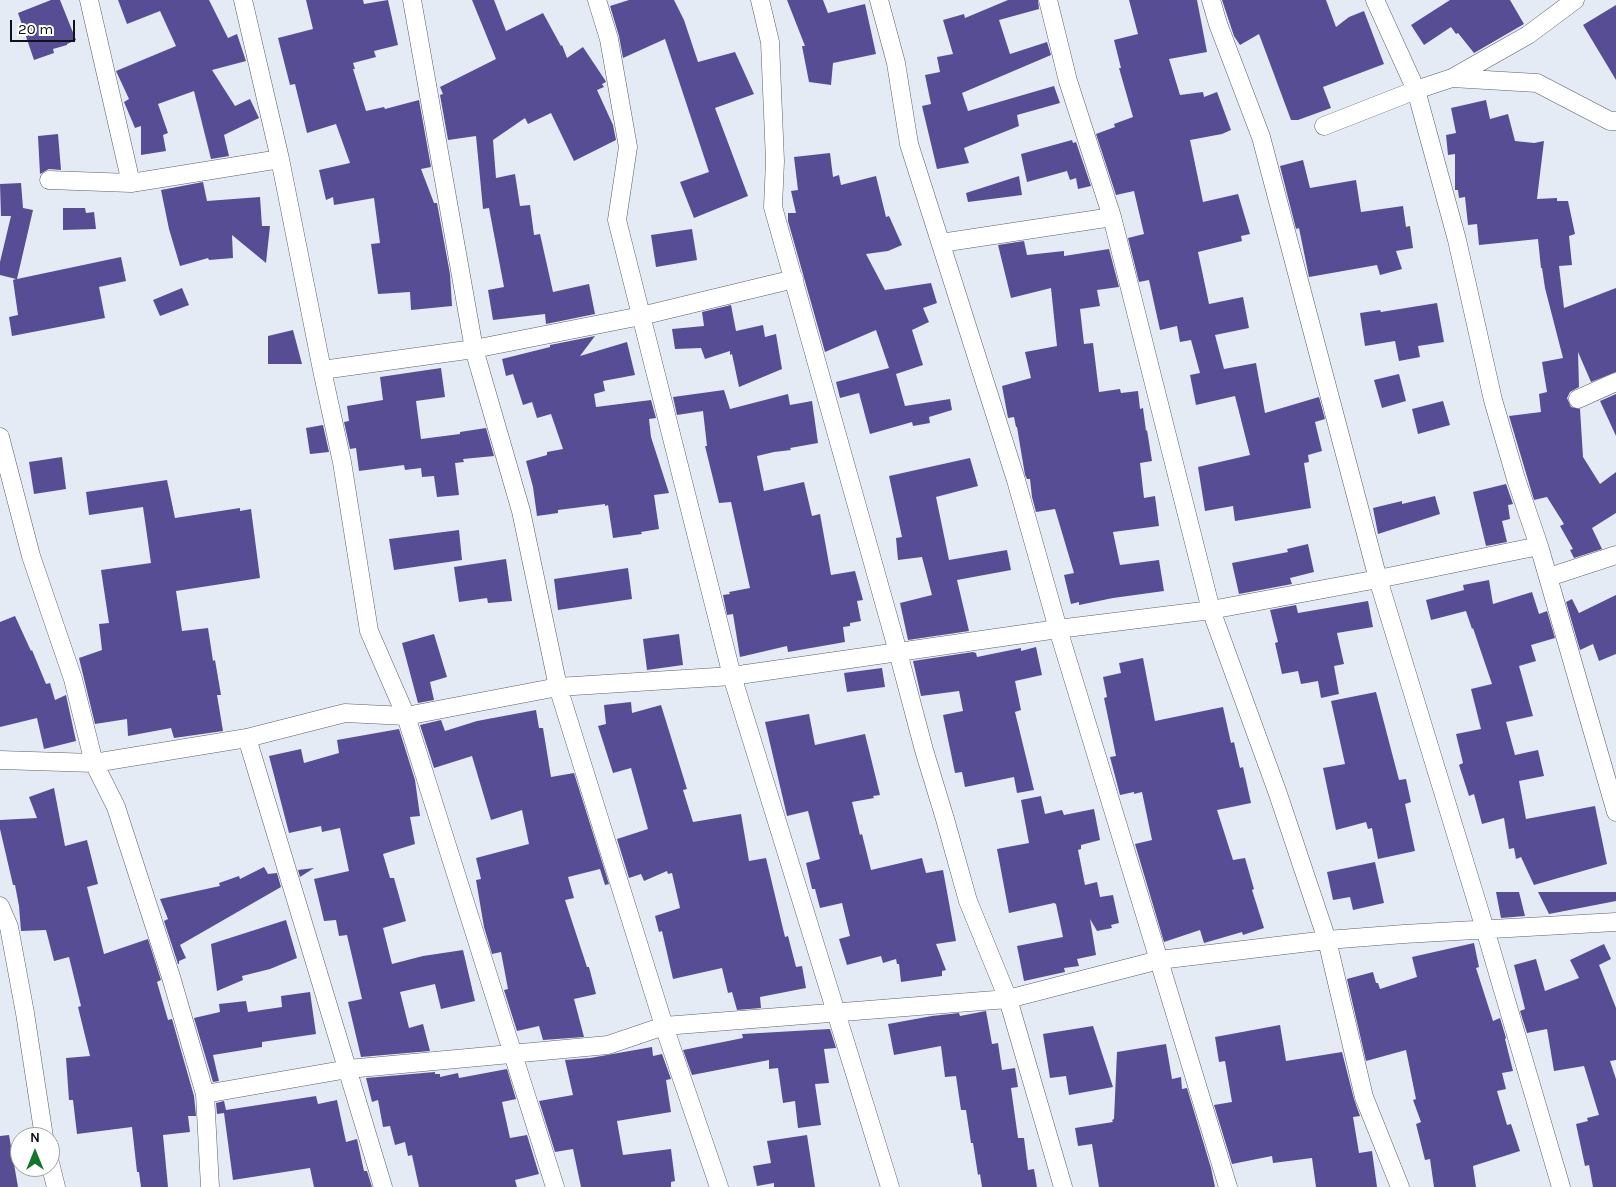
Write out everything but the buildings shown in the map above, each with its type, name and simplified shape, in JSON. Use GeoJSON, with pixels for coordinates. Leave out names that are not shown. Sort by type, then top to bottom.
{"type":"FeatureCollection","features":[{"type":"Feature","properties":{"kind":"street"},"geometry":{"type":"LineString","coordinates":[[88,0],[130,183]]}},
{"type":"Feature","properties":{"kind":"street"},"geometry":{"type":"LineString","coordinates":[[243,0],[280,159],[342,462],[369,631],[406,716],[555,1187]]}},
{"type":"Feature","properties":{"kind":"street"},"geometry":{"type":"LineString","coordinates":[[412,0],[474,349],[521,510],[558,687],[664,1026],[719,1187]]}},
{"type":"Feature","properties":{"kind":"street"},"geometry":{"type":"LineString","coordinates":[[598,0],[610,39],[628,147],[617,220],[732,676],[890,1187]]}},
{"type":"Feature","properties":{"kind":"street"},"geometry":{"type":"LineString","coordinates":[[760,0],[770,42],[775,161],[773,207],[924,750],[946,819],[968,901],[1008,999],[1062,1187]]}},
{"type":"Feature","properties":{"kind":"street"},"geometry":{"type":"LineString","coordinates":[[879,0],[896,63],[909,144],[1016,480],[1058,629],[1228,1187]]}},
{"type":"Feature","properties":{"kind":"street"},"geometry":{"type":"LineString","coordinates":[[1048,0],[1068,81],[1112,217],[1211,610],[1277,791],[1327,940],[1364,1097],[1400,1187]]}},
{"type":"Feature","properties":{"kind":"street"},"geometry":{"type":"LineString","coordinates":[[1211,0],[1218,24],[1261,137],[1378,579],[1485,929],[1561,1187]]}},
{"type":"Feature","properties":{"kind":"street"},"geometry":{"type":"LineString","coordinates":[[1375,0],[1416,90],[1457,240],[1493,400],[1516,479],[1549,577],[1616,812]]}},
{"type":"Feature","properties":{"kind":"street"},"geometry":{"type":"LineString","coordinates":[[1324,126],[1452,78],[1528,35],[1575,0]]}},
{"type":"Feature","properties":{"kind":"street"},"geometry":{"type":"LineString","coordinates":[[1452,78],[1537,83],[1610,121],[1616,121]]}},
{"type":"Feature","properties":{"kind":"street"},"geometry":{"type":"LineString","coordinates":[[49,180],[130,183],[280,159]]}},
{"type":"Feature","properties":{"kind":"street"},"geometry":{"type":"LineString","coordinates":[[942,243],[1112,217]]}},
{"type":"Feature","properties":{"kind":"street"},"geometry":{"type":"LineString","coordinates":[[322,370],[474,349],[641,316],[794,279]]}},
{"type":"Feature","properties":{"kind":"street"},"geometry":{"type":"LineString","coordinates":[[1578,399],[1616,382]]}},
{"type":"Feature","properties":{"kind":"street"},"geometry":{"type":"LineString","coordinates":[[0,437],[31,556],[73,679],[94,763],[116,807],[171,977],[205,1094],[210,1187]]}},
{"type":"Feature","properties":{"kind":"street"},"geometry":{"type":"LineString","coordinates":[[0,760],[94,763],[247,738],[345,713],[406,716],[558,687],[732,676],[1058,629],[1211,610],[1378,579],[1539,546]]}},
{"type":"Feature","properties":{"kind":"street"},"geometry":{"type":"LineString","coordinates":[[1549,577],[1616,555]]}},
{"type":"Feature","properties":{"kind":"street"},"geometry":{"type":"LineString","coordinates":[[247,738],[383,1187]]}},
{"type":"Feature","properties":{"kind":"street"},"geometry":{"type":"LineString","coordinates":[[0,906],[11,936],[42,1127]]}},
{"type":"Feature","properties":{"kind":"street"},"geometry":{"type":"LineString","coordinates":[[205,1094],[348,1069],[608,1045],[664,1026],[1008,999],[1159,960],[1327,940],[1616,922]]}}]}
